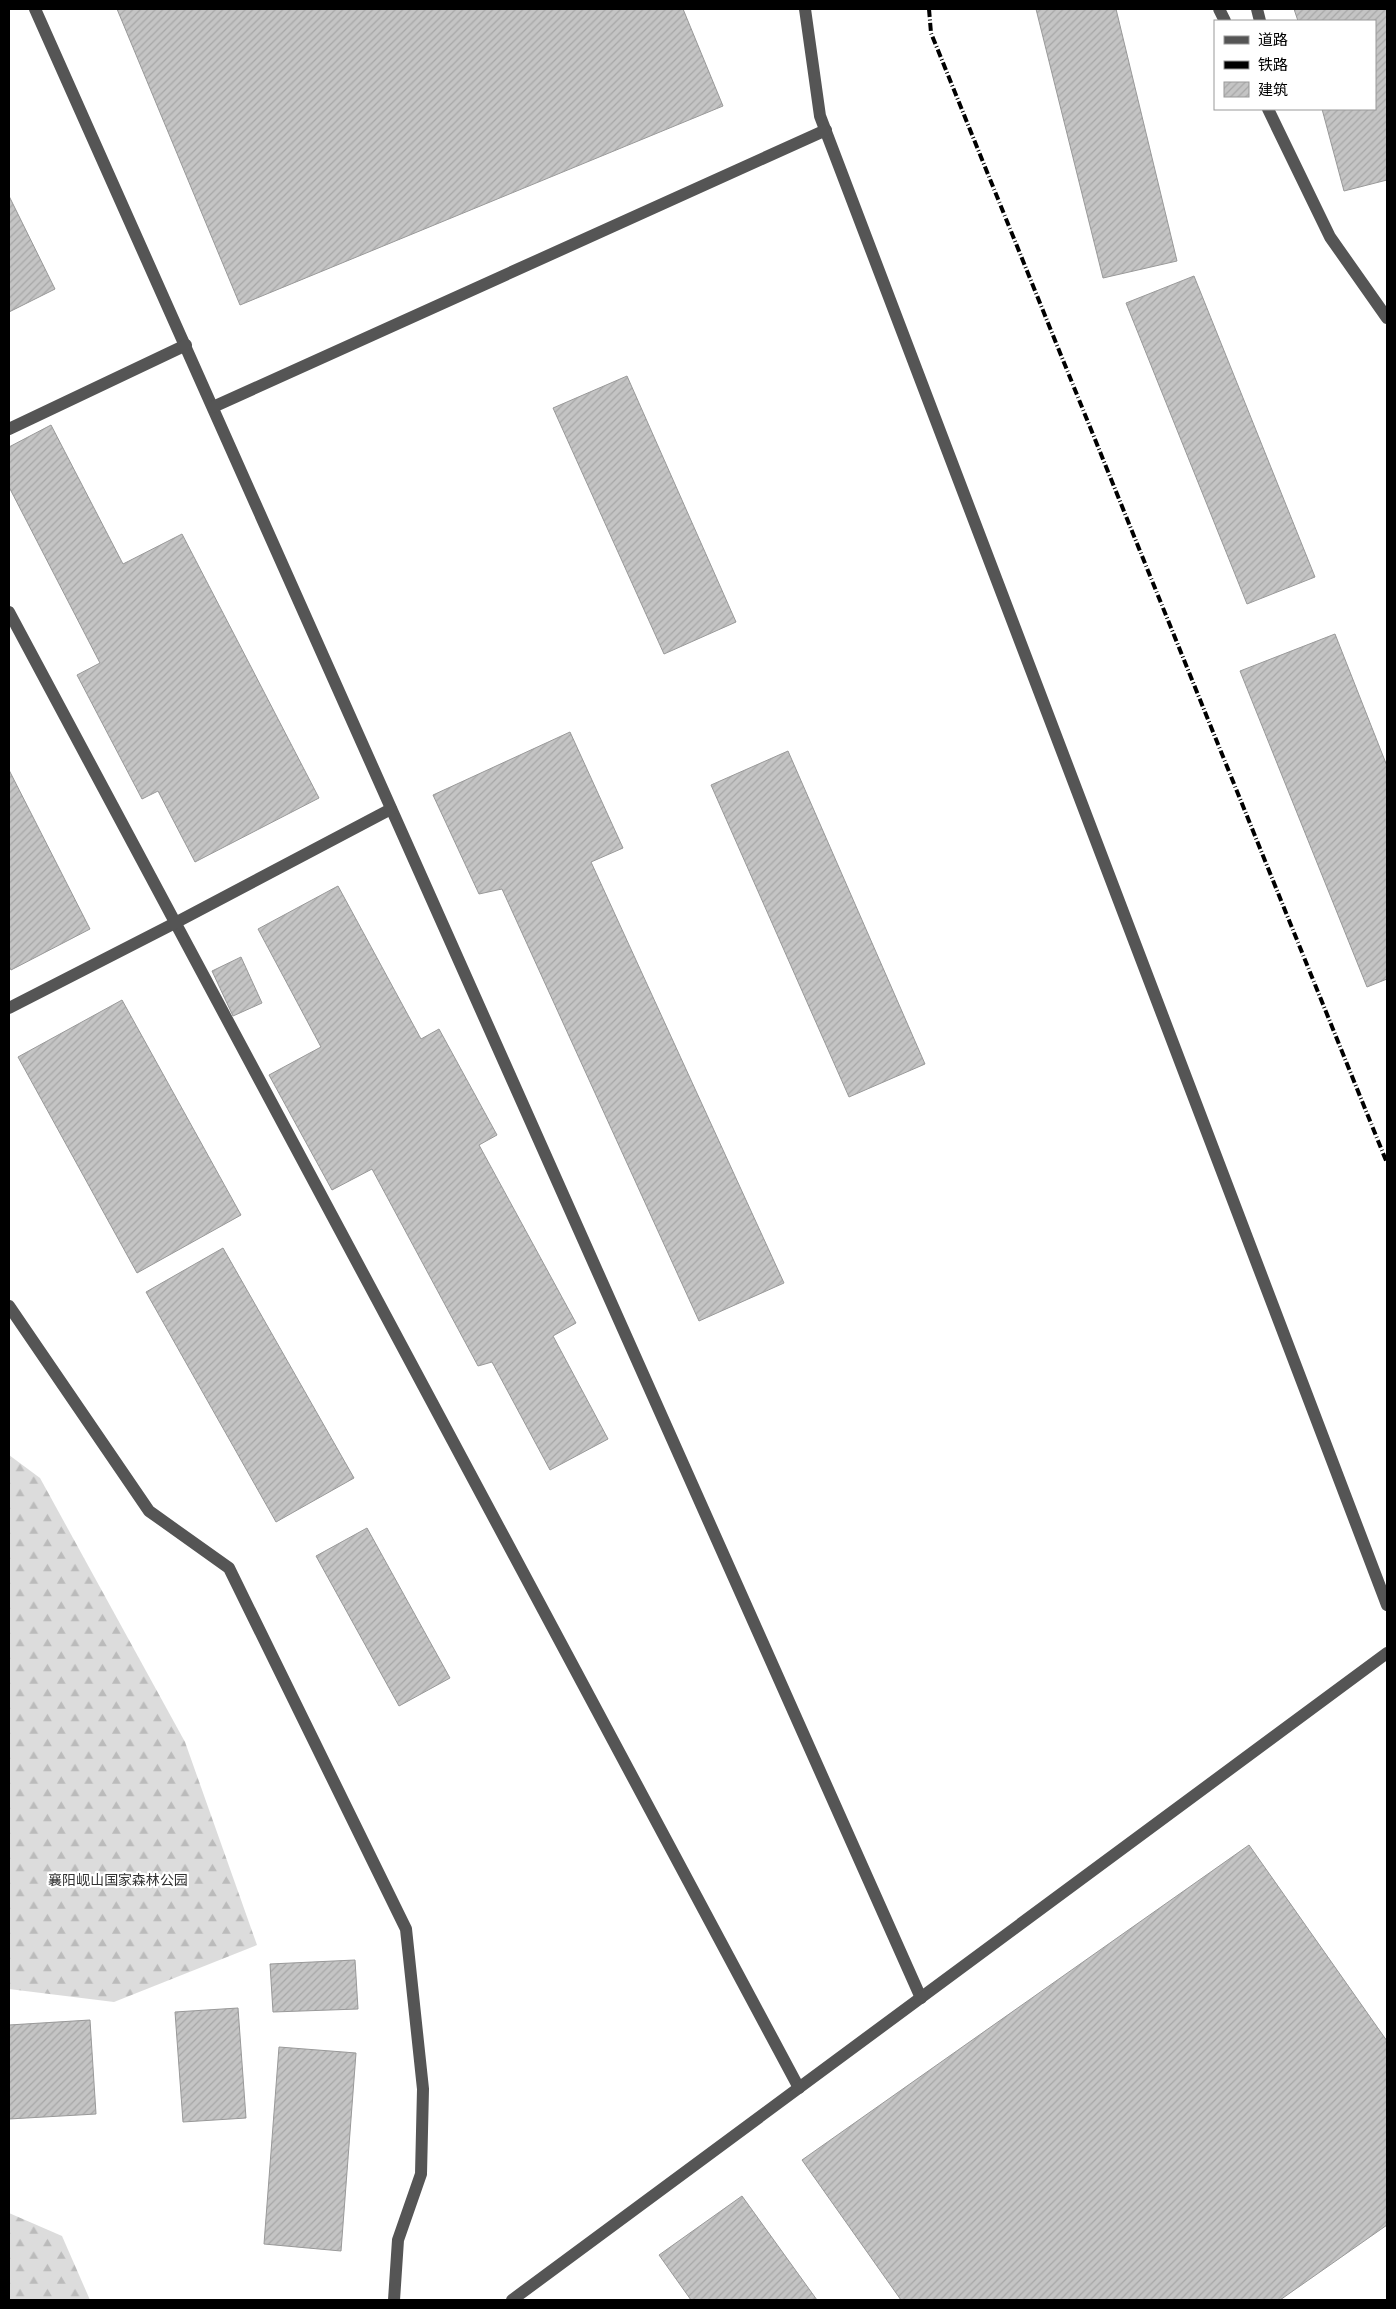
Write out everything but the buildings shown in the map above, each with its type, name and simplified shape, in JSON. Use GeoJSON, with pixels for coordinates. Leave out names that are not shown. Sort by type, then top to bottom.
{"type":"FeatureCollection","features":[{"type":"Feature","properties":{"kind":"lane"},"geometry":{"type":"LineString","coordinates":[[35,9],[921,1998]]}},
{"type":"Feature","properties":{"kind":"lane"},"geometry":{"type":"LineString","coordinates":[[805,9],[820,116],[1387,1605]]}},
{"type":"Feature","properties":{"kind":"lane"},"geometry":{"type":"LineString","coordinates":[[1268,110],[1330,237],[1387,318]]}},
{"type":"Feature","properties":{"kind":"lane"},"geometry":{"type":"LineString","coordinates":[[1278,110],[1284,144]]}},
{"type":"Feature","properties":{"kind":"lane"},"geometry":{"type":"LineString","coordinates":[[212,407],[826,130]]}},
{"type":"Feature","properties":{"kind":"lane"},"geometry":{"type":"LineString","coordinates":[[9,429],[186,345]]}},
{"type":"Feature","properties":{"kind":"lane"},"geometry":{"type":"LineString","coordinates":[[9,612],[799,2088]]}},
{"type":"Feature","properties":{"kind":"lane"},"geometry":{"type":"LineString","coordinates":[[9,1008],[391,809]]}},
{"type":"Feature","properties":{"kind":"lane"},"geometry":{"type":"LineString","coordinates":[[9,1306],[149,1511],[229,1568],[406,1929],[423,2090],[421,2174],[398,2240],[394,2300]]}},
{"type":"Feature","properties":{"kind":"lane"},"geometry":{"type":"LineString","coordinates":[[512,2300],[1387,1653]]}},
{"type":"Feature","properties":{"kind":"green space","name":"襄阳岘山国家森林公园"},"geometry":{"type":"Polygon","coordinates":[[[9,1455],[40,1478],[185,1742],[257,1945],[114,2002],[9,1989],[9,1455]]]}},
{"type":"Feature","properties":{"kind":"green space"},"geometry":{"type":"Polygon","coordinates":[[[9,2213],[62,2236],[90,2300],[9,2300],[9,2213]]]}},
{"type":"Feature","properties":{"kind":"railway"},"geometry":{"type":"LineString","coordinates":[[929,9],[931,33],[1387,1163]]}}]}
